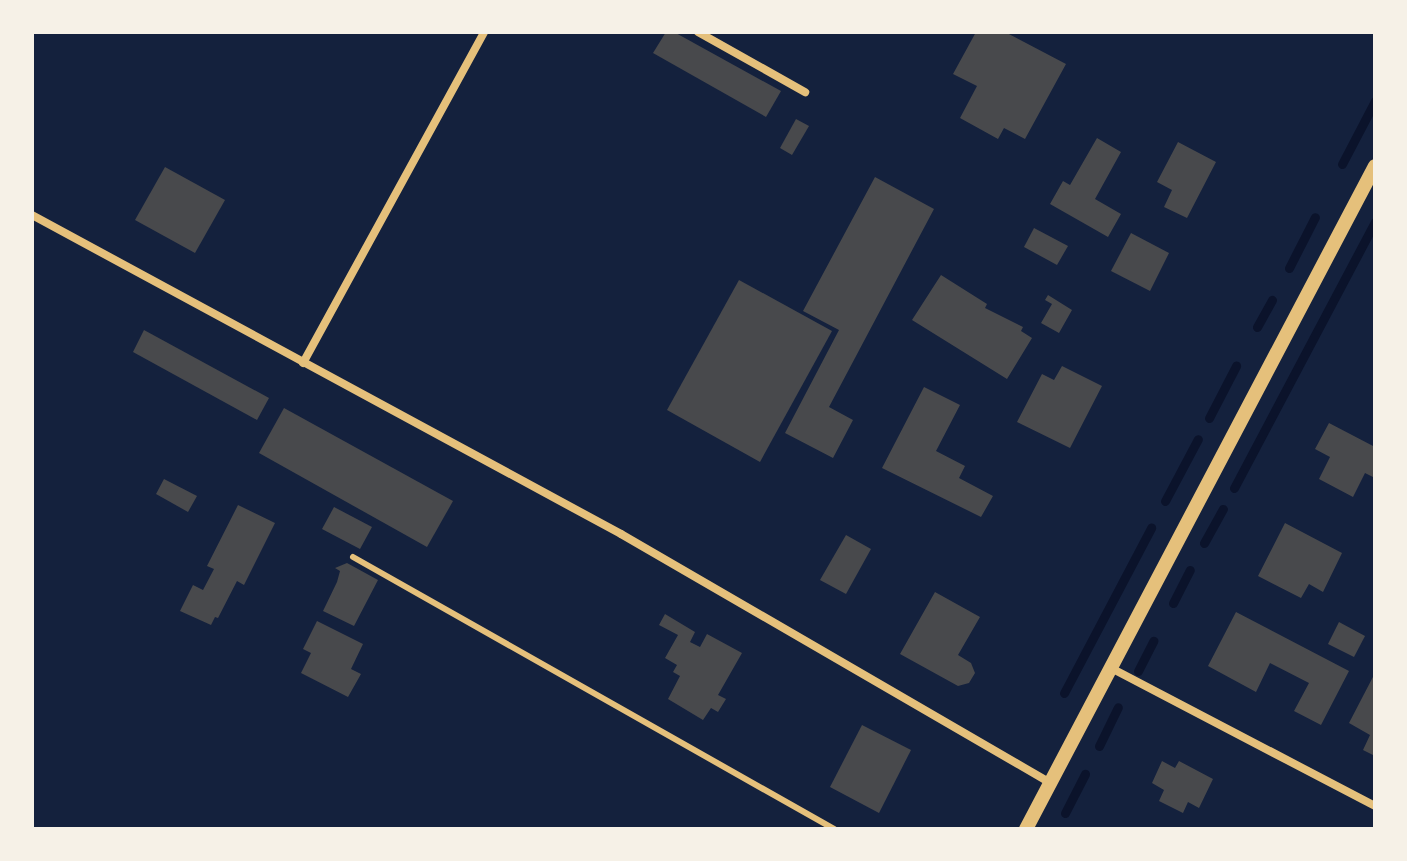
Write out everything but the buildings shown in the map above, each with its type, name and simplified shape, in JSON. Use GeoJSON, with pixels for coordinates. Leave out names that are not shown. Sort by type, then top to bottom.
{"type":"FeatureCollection","features":[{"type":"Feature","properties":{"kind":"street"},"geometry":{"type":"LineString","coordinates":[[303,363],[484,32]]}},
{"type":"Feature","properties":{"kind":"street"},"geometry":{"type":"LineString","coordinates":[[698,32],[805,92]]}},
{"type":"Feature","properties":{"kind":"street"},"geometry":{"type":"LineString","coordinates":[[1026,829],[1375,166]]}},
{"type":"Feature","properties":{"kind":"street"},"geometry":{"type":"LineString","coordinates":[[32,215],[621,534],[1050,783]]}},
{"type":"Feature","properties":{"kind":"street"},"geometry":{"type":"LineString","coordinates":[[1111,668],[1375,806]]}},
{"type":"Feature","properties":{"kind":"lane"},"geometry":{"type":"LineString","coordinates":[[353,557],[834,829]]}},
{"type":"Feature","properties":{"kind":"waterway"},"geometry":{"type":"LineString","coordinates":[[1342,164],[1375,101]]}},
{"type":"Feature","properties":{"kind":"waterway"},"geometry":{"type":"LineString","coordinates":[[1289,268],[1315,217]]}},
{"type":"Feature","properties":{"kind":"waterway"},"geometry":{"type":"LineString","coordinates":[[1234,488],[1375,222]]}},
{"type":"Feature","properties":{"kind":"waterway"},"geometry":{"type":"LineString","coordinates":[[1257,327],[1272,300]]}},
{"type":"Feature","properties":{"kind":"waterway"},"geometry":{"type":"LineString","coordinates":[[1209,418],[1236,366]]}},
{"type":"Feature","properties":{"kind":"waterway"},"geometry":{"type":"LineString","coordinates":[[1165,501],[1198,439]]}},
{"type":"Feature","properties":{"kind":"waterway"},"geometry":{"type":"LineString","coordinates":[[1204,543],[1223,509]]}},
{"type":"Feature","properties":{"kind":"waterway"},"geometry":{"type":"LineString","coordinates":[[1064,693],[1151,528]]}},
{"type":"Feature","properties":{"kind":"waterway"},"geometry":{"type":"LineString","coordinates":[[1173,603],[1190,570]]}},
{"type":"Feature","properties":{"kind":"waterway"},"geometry":{"type":"LineString","coordinates":[[1138,671],[1153,641]]}},
{"type":"Feature","properties":{"kind":"waterway"},"geometry":{"type":"LineString","coordinates":[[1099,746],[1118,707]]}},
{"type":"Feature","properties":{"kind":"waterway"},"geometry":{"type":"LineString","coordinates":[[1065,813],[1085,774]]}}]}
